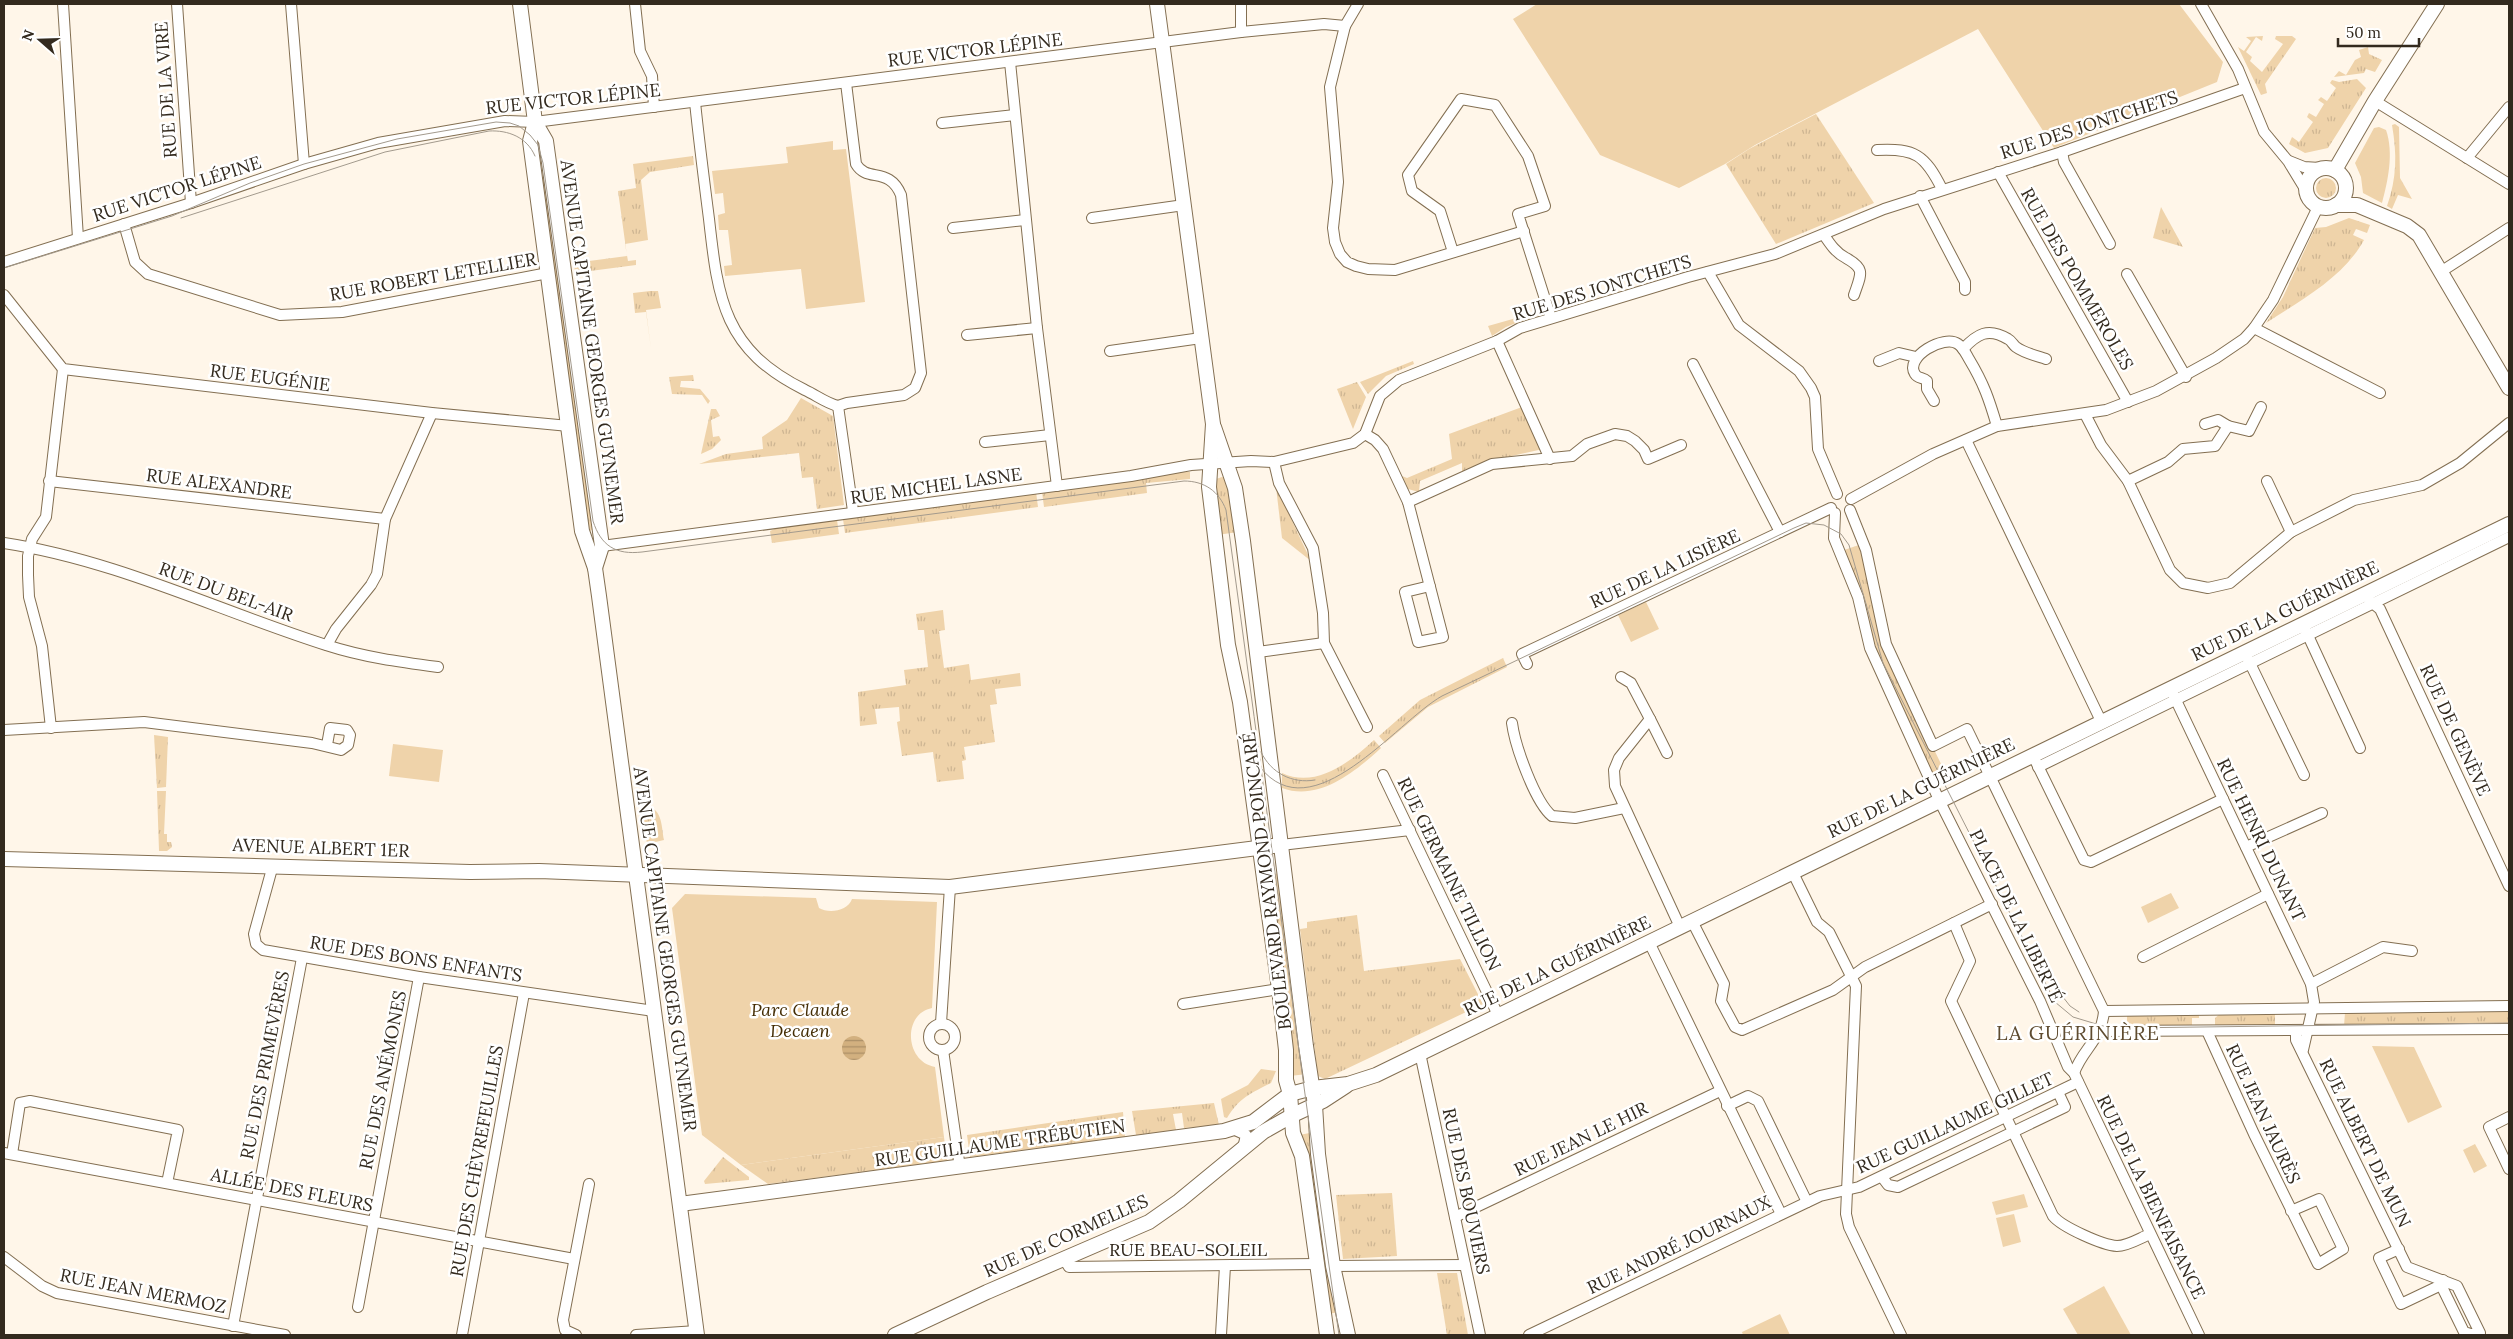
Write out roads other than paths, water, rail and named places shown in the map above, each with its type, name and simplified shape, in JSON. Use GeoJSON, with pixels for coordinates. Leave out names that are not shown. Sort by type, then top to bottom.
{"type":"FeatureCollection","features":[{"type":"Feature","properties":{"kind":"street"},"geometry":{"type":"LineString","coordinates":[[63,4],[78,238]]}},
{"type":"Feature","properties":{"kind":"street","name":"RUE DE LA VIRE"},"geometry":{"type":"LineString","coordinates":[[177,4],[191,203]]}},
{"type":"Feature","properties":{"kind":"street"},"geometry":{"type":"LineString","coordinates":[[291,4],[304,164]]}},
{"type":"Feature","properties":{"kind":"street","name":"AVENUE CAPITAINE GEORGES GUYNEMER"},"geometry":{"type":"LineString","coordinates":[[520,4],[535,122],[546,142],[602,546],[595,568]]}},
{"type":"Feature","properties":{"kind":"street"},"geometry":{"type":"LineString","coordinates":[[635,4],[640,51],[652,76],[654,107]]}},
{"type":"Feature","properties":{"kind":"street","name":"BOULEVARD RAYMOND POINCARÉ"},"geometry":{"type":"LineString","coordinates":[[1157,4],[1213,424],[1235,488],[1258,652],[1280,845],[1313,1088],[1318,1154],[1333,1266],[1348,1335]]}},
{"type":"Feature","properties":{"kind":"street"},"geometry":{"type":"LineString","coordinates":[[1241,4],[1241,32]]}},
{"type":"Feature","properties":{"kind":"street"},"geometry":{"type":"LineString","coordinates":[[1358,4],[1345,26],[1330,87],[1338,182],[1332,228],[1340,254],[1347,262],[1361,267],[1395,270],[1524,231]]}},
{"type":"Feature","properties":{"kind":"street"},"geometry":{"type":"LineString","coordinates":[[2201,4],[2221,35],[2264,132],[2288,161],[2305,189],[2308,199],[2318,206],[2325,208],[2336,205],[2357,205],[2413,230],[2419,235],[2442,271],[2509,388]]}},
{"type":"Feature","properties":{"kind":"street"},"geometry":{"type":"LineString","coordinates":[[2335,170],[2375,100],[2437,4]]}},
{"type":"Feature","properties":{"kind":"street","name":"RUE VICTOR LÉPINE"},"geometry":{"type":"LineString","coordinates":[[4,262],[191,203],[304,164],[397,139],[505,121],[535,122],[1241,32],[1316,25],[1345,26]]}},
{"type":"Feature","properties":{"kind":"street"},"geometry":{"type":"LineString","coordinates":[[1010,62],[1025,220],[1056,486]]}},
{"type":"Feature","properties":{"kind":"street"},"geometry":{"type":"LineString","coordinates":[[695,102],[717,284],[730,322],[741,339],[764,365],[787,381],[838,406],[904,395],[915,388],[921,373],[901,195],[896,184],[889,178],[867,173],[856,164],[846,82]]}},
{"type":"Feature","properties":{"kind":"street","name":"RUE DES JONTCHETS"},"geometry":{"type":"LineString","coordinates":[[1365,434],[1375,404],[1389,387],[1399,380],[1497,341],[1520,328],[1708,272],[1768,257],[1920,196],[2062,152],[2245,88]]}},
{"type":"Feature","properties":{"kind":"street"},"geometry":{"type":"LineString","coordinates":[[1453,252],[1440,211],[1412,191],[1408,175],[1461,99],[1495,105],[1528,156],[1545,206],[1518,214],[1551,318]]}},
{"type":"Feature","properties":{"kind":"street"},"geometry":{"type":"LineString","coordinates":[[2375,100],[2509,184]]}},
{"type":"Feature","properties":{"kind":"street"},"geometry":{"type":"LineString","coordinates":[[2467,158],[2509,107]]}},
{"type":"Feature","properties":{"kind":"street"},"geometry":{"type":"LineString","coordinates":[[942,123],[1015,115]]}},
{"type":"Feature","properties":{"kind":"street","name":"AVENUE CAPITAINE GEORGES GUYNEMER"},"geometry":{"type":"LineString","coordinates":[[535,122],[530,141],[582,531],[595,568],[697,1333]]}},
{"type":"Feature","properties":{"kind":"street"},"geometry":{"type":"LineString","coordinates":[[1877,150],[1905,150],[1923,158],[1942,189]]}},
{"type":"Feature","properties":{"kind":"street"},"geometry":{"type":"LineString","coordinates":[[2062,152],[2064,162],[2110,244]]}},
{"type":"Feature","properties":{"kind":"street"},"geometry":{"type":"LineString","coordinates":[[2288,161],[2304,167],[2335,170],[2343,177],[2346,188],[2357,205]]}},
{"type":"Feature","properties":{"kind":"street"},"geometry":{"type":"LineString","coordinates":[[2305,189],[2309,176],[2320,168]]}},
{"type":"Feature","properties":{"kind":"street","name":"RUE DES POMMEROLES"},"geometry":{"type":"LineString","coordinates":[[1998,172],[2128,402]]}},
{"type":"Feature","properties":{"kind":"street"},"geometry":{"type":"LineString","coordinates":[[2336,205],[2342,199],[2346,188]]}},
{"type":"Feature","properties":{"kind":"street"},"geometry":{"type":"LineString","coordinates":[[1920,196],[1965,282],[1965,290]]}},
{"type":"Feature","properties":{"kind":"street"},"geometry":{"type":"LineString","coordinates":[[1092,218],[1184,205]]}},
{"type":"Feature","properties":{"kind":"street"},"geometry":{"type":"LineString","coordinates":[[1851,499],[1933,454],[1998,426],[2085,414],[2128,402],[2186,377],[2244,339],[2254,328],[2273,300],[2318,206]]}},
{"type":"Feature","properties":{"kind":"street"},"geometry":{"type":"LineString","coordinates":[[953,228],[1025,220]]}},
{"type":"Feature","properties":{"kind":"street","name":"RUE ROBERT LETELLIER"},"geometry":{"type":"LineString","coordinates":[[124,224],[135,262],[148,274],[280,315],[342,312],[548,273]]}},
{"type":"Feature","properties":{"kind":"street"},"geometry":{"type":"LineString","coordinates":[[2442,271],[2509,228]]}},
{"type":"Feature","properties":{"kind":"street"},"geometry":{"type":"LineString","coordinates":[[1824,234],[1832,248],[1855,262],[1859,267],[1859,282],[1854,294]]}},
{"type":"Feature","properties":{"kind":"street"},"geometry":{"type":"LineString","coordinates":[[1708,272],[1739,325],[1799,371],[1811,388],[1815,397],[1818,449],[1838,494]]}},
{"type":"Feature","properties":{"kind":"street"},"geometry":{"type":"LineString","coordinates":[[2127,274],[2186,377]]}},
{"type":"Feature","properties":{"kind":"street"},"geometry":{"type":"LineString","coordinates":[[4,295],[63,369],[46,517],[34,534],[28,556],[29,598],[42,646],[51,728]]}},
{"type":"Feature","properties":{"kind":"street"},"geometry":{"type":"LineString","coordinates":[[967,335],[1037,328]]}},
{"type":"Feature","properties":{"kind":"street"},"geometry":{"type":"LineString","coordinates":[[2254,328],[2380,393]]}},
{"type":"Feature","properties":{"kind":"street"},"geometry":{"type":"LineString","coordinates":[[1963,349],[1974,337],[1986,333],[2007,338],[2016,347],[2046,360]]}},
{"type":"Feature","properties":{"kind":"street"},"geometry":{"type":"LineString","coordinates":[[1110,350],[1201,338]]}},
{"type":"Feature","properties":{"kind":"street"},"geometry":{"type":"LineString","coordinates":[[1497,341],[1550,459]]}},
{"type":"Feature","properties":{"kind":"street"},"geometry":{"type":"LineString","coordinates":[[1934,401],[1927,389],[1927,381],[1918,378],[1913,373],[1912,366],[1916,356],[1942,341],[1952,341],[1963,349],[1984,385],[1998,426]]}},
{"type":"Feature","properties":{"kind":"street"},"geometry":{"type":"LineString","coordinates":[[1879,361],[1899,353],[1916,356]]}},
{"type":"Feature","properties":{"kind":"street"},"geometry":{"type":"LineString","coordinates":[[1693,364],[1780,532]]}},
{"type":"Feature","properties":{"kind":"street","name":"RUE EUGÉNIE"},"geometry":{"type":"LineString","coordinates":[[63,369],[432,414],[569,426]]}},
{"type":"Feature","properties":{"kind":"street"},"geometry":{"type":"LineString","coordinates":[[838,406],[853,511]]}},
{"type":"Feature","properties":{"kind":"street"},"geometry":{"type":"LineString","coordinates":[[2205,424],[2218,420],[2228,426],[2249,431],[2262,407]]}},
{"type":"Feature","properties":{"kind":"street"},"geometry":{"type":"LineString","coordinates":[[327,645],[336,629],[367,590],[377,574],[385,519],[432,414]]}},
{"type":"Feature","properties":{"kind":"street"},"geometry":{"type":"LineString","coordinates":[[2085,414],[2102,445],[2128,481],[2170,570],[2183,583],[2208,588],[2230,583],[2291,532],[2354,500],[2422,485],[2460,463],[2509,423]]}},
{"type":"Feature","properties":{"kind":"street","name":"BOULEVARD RAYMOND POINCARÉ"},"geometry":{"type":"LineString","coordinates":[[1213,424],[1209,464],[1210,494],[1228,645],[1240,702],[1279,989],[1286,1050],[1286,1080],[1293,1115],[1293,1133],[1302,1156],[1327,1335]]}},
{"type":"Feature","properties":{"kind":"street"},"geometry":{"type":"LineString","coordinates":[[2128,481],[2168,462],[2183,449],[2215,446],[2228,426]]}},
{"type":"Feature","properties":{"kind":"street"},"geometry":{"type":"LineString","coordinates":[[1367,728],[1324,643],[1323,613],[1314,548],[1279,483],[1274,462],[1353,443],[1365,434],[1375,440],[1383,449],[1408,502],[1430,586],[1443,637],[1418,642],[1406,592],[1430,586]]}},
{"type":"Feature","properties":{"kind":"street"},"geometry":{"type":"LineString","coordinates":[[1408,502],[1492,464],[1572,456],[1587,444],[1615,434],[1627,436],[1636,441],[1644,450],[1648,459],[1681,445]]}},
{"type":"Feature","properties":{"kind":"street"},"geometry":{"type":"LineString","coordinates":[[985,442],[1050,435]]}},
{"type":"Feature","properties":{"kind":"street"},"geometry":{"type":"LineString","coordinates":[[1966,440],[2101,721]]}},
{"type":"Feature","properties":{"kind":"street","name":"RUE MICHEL LASNE"},"geometry":{"type":"LineString","coordinates":[[602,546],[1209,464],[1274,462]]}},
{"type":"Feature","properties":{"kind":"street","name":"RUE ALEXANDRE"},"geometry":{"type":"LineString","coordinates":[[49,481],[385,519]]}},
{"type":"Feature","properties":{"kind":"street"},"geometry":{"type":"LineString","coordinates":[[2267,481],[2291,532]]}},
{"type":"Feature","properties":{"kind":"street"},"geometry":{"type":"LineString","coordinates":[[1850,510],[1843,514],[1833,510],[1832,499],[1838,494],[1845,494],[1851,499]]}},
{"type":"Feature","properties":{"kind":"street"},"geometry":{"type":"LineString","coordinates":[[1851,499],[1850,510],[1866,550],[1886,644],[1933,746],[1967,729],[2104,1011],[2101,1031],[2082,1056],[2076,1078]]}},
{"type":"Feature","properties":{"kind":"street","name":"RUE DE LA LISIÈRE"},"geometry":{"type":"LineString","coordinates":[[1527,664],[1522,654],[1780,532],[1833,510]]}},
{"type":"Feature","properties":{"kind":"street","name":"PLACE DE LA LIBERTÉ"},"geometry":{"type":"LineString","coordinates":[[1833,510],[1834,538],[1858,598],[1870,648],[1940,802],[1992,904],[2060,1046],[2068,1067],[2076,1078]]}},
{"type":"Feature","properties":{"kind":"street","name":"RUE DE LA GUÉRINIÈRE"},"geometry":{"type":"LineString","coordinates":[[1315,1105],[1348,1084],[1376,1074],[1420,1053],[1940,802],[1989,776],[2035,760],[2101,721],[2173,694],[2248,658],[2369,599],[2509,524]]}},
{"type":"Feature","properties":{"kind":"street"},"geometry":{"type":"LineString","coordinates":[[2369,599],[2509,537]]}},
{"type":"Feature","properties":{"kind":"street","name":"RUE DU BEL-AIR"},"geometry":{"type":"LineString","coordinates":[[4,542],[30,546],[90,562],[327,645],[386,660],[438,668]]}},
{"type":"Feature","properties":{"kind":"street","name":"RUE DE GENÈVE"},"geometry":{"type":"LineString","coordinates":[[2369,599],[2380,609],[2427,706],[2509,886]]}},
{"type":"Feature","properties":{"kind":"street"},"geometry":{"type":"LineString","coordinates":[[2306,629],[2360,748]]}},
{"type":"Feature","properties":{"kind":"street"},"geometry":{"type":"LineString","coordinates":[[1258,652],[1324,643]]}},
{"type":"Feature","properties":{"kind":"street"},"geometry":{"type":"LineString","coordinates":[[2248,658],[2304,775]]}},
{"type":"Feature","properties":{"kind":"street"},"geometry":{"type":"LineString","coordinates":[[1621,677],[1635,689],[1667,753]]}},
{"type":"Feature","properties":{"kind":"street"},"geometry":{"type":"LineString","coordinates":[[2173,694],[2035,760],[2084,860],[2091,862],[2223,799]]}},
{"type":"Feature","properties":{"kind":"street","name":"RUE HENRI DUNANT"},"geometry":{"type":"LineString","coordinates":[[2173,694],[2312,984],[2314,992],[2313,1008]]}},
{"type":"Feature","properties":{"kind":"street"},"geometry":{"type":"LineString","coordinates":[[1650,719],[1619,758],[1614,770],[1615,786],[1624,808],[1686,924],[1724,984],[1722,1001],[1735,1027],[1740,1030],[1833,990],[1851,975],[1992,904]]}},
{"type":"Feature","properties":{"kind":"street"},"geometry":{"type":"LineString","coordinates":[[4,730],[144,722],[327,745]]}},
{"type":"Feature","properties":{"kind":"street"},"geometry":{"type":"LineString","coordinates":[[1512,723],[1516,746],[1543,805],[1552,816],[1575,818],[1624,808]]}},
{"type":"Feature","properties":{"kind":"street","name":"RUE GERMAINE TILLION"},"geometry":{"type":"LineString","coordinates":[[1383,775],[1498,1015]]}},
{"type":"Feature","properties":{"kind":"street"},"geometry":{"type":"LineString","coordinates":[[2246,848],[2322,813]]}},
{"type":"Feature","properties":{"kind":"street"},"geometry":{"type":"LineString","coordinates":[[1280,845],[1410,830]]}},
{"type":"Feature","properties":{"kind":"street","name":"AVENUE ALBERT 1ER"},"geometry":{"type":"LineString","coordinates":[[4,859],[273,865],[950,887],[1280,845]]}},
{"type":"Feature","properties":{"kind":"street","name":"RUE DES BONS ENFANTS"},"geometry":{"type":"LineString","coordinates":[[273,865],[254,940],[263,950],[419,977],[654,1011]]}},
{"type":"Feature","properties":{"kind":"street"},"geometry":{"type":"LineString","coordinates":[[1793,872],[1817,922],[1829,932],[1856,986],[1846,1214],[1849,1227],[1902,1335]]}},
{"type":"Feature","properties":{"kind":"street"},"geometry":{"type":"LineString","coordinates":[[941,1023],[950,887]]}},
{"type":"Feature","properties":{"kind":"street"},"geometry":{"type":"LineString","coordinates":[[2143,957],[2268,894]]}},
{"type":"Feature","properties":{"kind":"street"},"geometry":{"type":"LineString","coordinates":[[1954,923],[1970,961],[1951,1001],[2002,1105],[2005,1116],[2058,1222],[2104,1243],[2118,1246],[2150,1234]]}},
{"type":"Feature","properties":{"kind":"street"},"geometry":{"type":"LineString","coordinates":[[1649,942],[1781,1214]]}},
{"type":"Feature","properties":{"kind":"street"},"geometry":{"type":"LineString","coordinates":[[2312,984],[2383,947],[2412,951]]}},
{"type":"Feature","properties":{"kind":"street","name":"RUE DES PRIMEVÈRES"},"geometry":{"type":"LineString","coordinates":[[233,1326],[302,958]]}},
{"type":"Feature","properties":{"kind":"street","name":"RUE DES ANÉMONES"},"geometry":{"type":"LineString","coordinates":[[358,1307],[419,977]]}},
{"type":"Feature","properties":{"kind":"street"},"geometry":{"type":"LineString","coordinates":[[1183,1004],[1279,989]]}},
{"type":"Feature","properties":{"kind":"street","name":"RUE DES CHÈVREFEUILLES"},"geometry":{"type":"LineString","coordinates":[[462,1335],[524,993]]}},
{"type":"Feature","properties":{"kind":"street"},"geometry":{"type":"LineString","coordinates":[[2104,1011],[2509,1006]]}},
{"type":"Feature","properties":{"kind":"street","name":"RUE ALBERT DE MUN"},"geometry":{"type":"LineString","coordinates":[[2303,1050],[2313,1008]]}},
{"type":"Feature","properties":{"kind":"street"},"geometry":{"type":"LineString","coordinates":[[941,1023],[933,1027],[929,1038],[932,1045],[943,1050]]}},
{"type":"Feature","properties":{"kind":"street"},"geometry":{"type":"LineString","coordinates":[[941,1023],[952,1028],[955,1036],[953,1044],[943,1050]]}},
{"type":"Feature","properties":{"kind":"street"},"geometry":{"type":"LineString","coordinates":[[2101,1031],[2509,1029]]}},
{"type":"Feature","properties":{"kind":"street","name":"RUE JEAN JAURÈS"},"geometry":{"type":"LineString","coordinates":[[2208,1031],[2254,1134],[2291,1211],[2318,1264],[2343,1249],[2318,1199],[2291,1211]]}},
{"type":"Feature","properties":{"kind":"street","name":"RUE ALBERT DE MUN"},"geometry":{"type":"LineString","coordinates":[[2296,1031],[2296,1040],[2303,1050],[2407,1267],[2442,1283],[2457,1286],[2480,1333],[2471,1334],[2464,1332],[2442,1283]]}},
{"type":"Feature","properties":{"kind":"street"},"geometry":{"type":"LineString","coordinates":[[2060,1046],[2069,1053],[2082,1056]]}},
{"type":"Feature","properties":{"kind":"street"},"geometry":{"type":"LineString","coordinates":[[943,1050],[960,1168]]}},
{"type":"Feature","properties":{"kind":"street","name":"RUE DES BOUVIERS"},"geometry":{"type":"LineString","coordinates":[[1420,1053],[1480,1335]]}},
{"type":"Feature","properties":{"kind":"street","name":"RUE GUILLAUME GILLET"},"geometry":{"type":"LineString","coordinates":[[1846,1192],[1882,1177],[2058,1092],[2076,1078]]}},
{"type":"Feature","properties":{"kind":"street","name":"RUE DE LA BIENFAISANCE"},"geometry":{"type":"LineString","coordinates":[[2076,1078],[2199,1335]]}},
{"type":"Feature","properties":{"kind":"street","name":"RUE DE LA GUÉRINIÈRE"},"geometry":{"type":"LineString","coordinates":[[1313,1088],[1348,1084]]}},
{"type":"Feature","properties":{"kind":"street","name":"RUE GUILLAUME TRÉBUTIEN"},"geometry":{"type":"LineString","coordinates":[[680,1204],[960,1168],[1233,1129],[1253,1122],[1290,1094],[1313,1088]]}},
{"type":"Feature","properties":{"kind":"street","name":"RUE JEAN LE HIR"},"geometry":{"type":"LineString","coordinates":[[1455,1217],[1720,1091]]}},
{"type":"Feature","properties":{"kind":"street"},"geometry":{"type":"LineString","coordinates":[[1882,1177],[1888,1185],[1898,1187],[2065,1107],[2058,1092]]}},
{"type":"Feature","properties":{"kind":"street"},"geometry":{"type":"LineString","coordinates":[[1728,1106],[1748,1096],[1758,1101],[1807,1202]]}},
{"type":"Feature","properties":{"kind":"street"},"geometry":{"type":"LineString","coordinates":[[8,1154],[20,1103],[30,1101],[178,1130],[167,1183]]}},
{"type":"Feature","properties":{"kind":"street","name":"RUE DE CORMELLES"},"geometry":{"type":"LineString","coordinates":[[895,1335],[1149,1222],[1179,1201],[1263,1132],[1315,1105]]}},
{"type":"Feature","properties":{"kind":"street"},"geometry":{"type":"LineString","coordinates":[[2509,1117],[2489,1127],[2509,1168]]}},
{"type":"Feature","properties":{"kind":"street"},"geometry":{"type":"LineString","coordinates":[[1233,1129],[1246,1135],[1243,1148]]}},
{"type":"Feature","properties":{"kind":"street","name":"ALLÉE DES FLEURS"},"geometry":{"type":"LineString","coordinates":[[8,1154],[574,1259]]}},
{"type":"Feature","properties":{"kind":"street"},"geometry":{"type":"LineString","coordinates":[[576,1335],[565,1330],[563,1320],[588,1184]]}},
{"type":"Feature","properties":{"kind":"street","name":"RUE ANDRÉ JOURNAUX"},"geometry":{"type":"LineString","coordinates":[[1529,1335],[1807,1202],[1827,1193],[1846,1192]]}},
{"type":"Feature","properties":{"kind":"street","name":"RUE ALBERT DE MUN"},"geometry":{"type":"LineString","coordinates":[[2398,1250],[2379,1258],[2400,1304],[2442,1283]]}},
{"type":"Feature","properties":{"kind":"street","name":"RUE JEAN MERMOZ"},"geometry":{"type":"LineString","coordinates":[[4,1257],[42,1286],[58,1293],[285,1335]]}},
{"type":"Feature","properties":{"kind":"street","name":"RUE BEAU-SOLEIL"},"geometry":{"type":"LineString","coordinates":[[1064,1259],[1069,1267],[1317,1264]]}},
{"type":"Feature","properties":{"kind":"street"},"geometry":{"type":"LineString","coordinates":[[1333,1266],[1465,1265]]}},
{"type":"Feature","properties":{"kind":"street"},"geometry":{"type":"LineString","coordinates":[[1221,1335],[1225,1266]]}},
{"type":"Feature","properties":{"kind":"street"},"geometry":{"type":"LineString","coordinates":[[636,1335],[697,1333]]}},
{"type":"Feature","properties":{"kind":"tram line"},"geometry":{"type":"LineString","coordinates":[[4,268],[172,216],[250,183],[304,164],[397,139],[496,122],[510,123],[519,126],[530,135],[538,145],[543,163],[593,521],[600,537],[611,547],[624,552],[642,552],[1184,481],[1191,481],[1210,488],[1219,497],[1226,510],[1339,1335]]}},
{"type":"Feature","properties":{"kind":"tram line"},"geometry":{"type":"LineString","coordinates":[[181,218],[385,152],[489,131],[510,133],[522,139],[532,149],[535,156]]}},
{"type":"Feature","properties":{"kind":"tram line"},"geometry":{"type":"LineString","coordinates":[[1260,767],[1281,784],[1304,788],[1328,781],[1378,748],[1423,709],[1442,696],[1794,528],[1806,523],[1824,525],[1841,534],[1849,545],[1883,663],[2055,1002],[2073,1017],[2103,1026],[2124,1028],[2509,1023]]}},
{"type":"Feature","properties":{"kind":"tram line"},"geometry":{"type":"LineString","coordinates":[[1261,752],[1270,766],[1283,775],[1298,780],[1315,780]]}},
{"type":"Feature","properties":{"kind":"tram line"},"geometry":{"type":"LineString","coordinates":[[2052,983],[2070,1006],[2079,1012]]}},
{"type":"Feature","properties":{"kind":"district","name":"LA GUÉRINIÈRE"},"geometry":{"type":"Point","coordinates":[2078,1033]}},
{"type":"Feature","properties":{"kind":"park label","name":"Parc Claude Decaen"},"geometry":{"type":"Point","coordinates":[800,1020]}}]}
